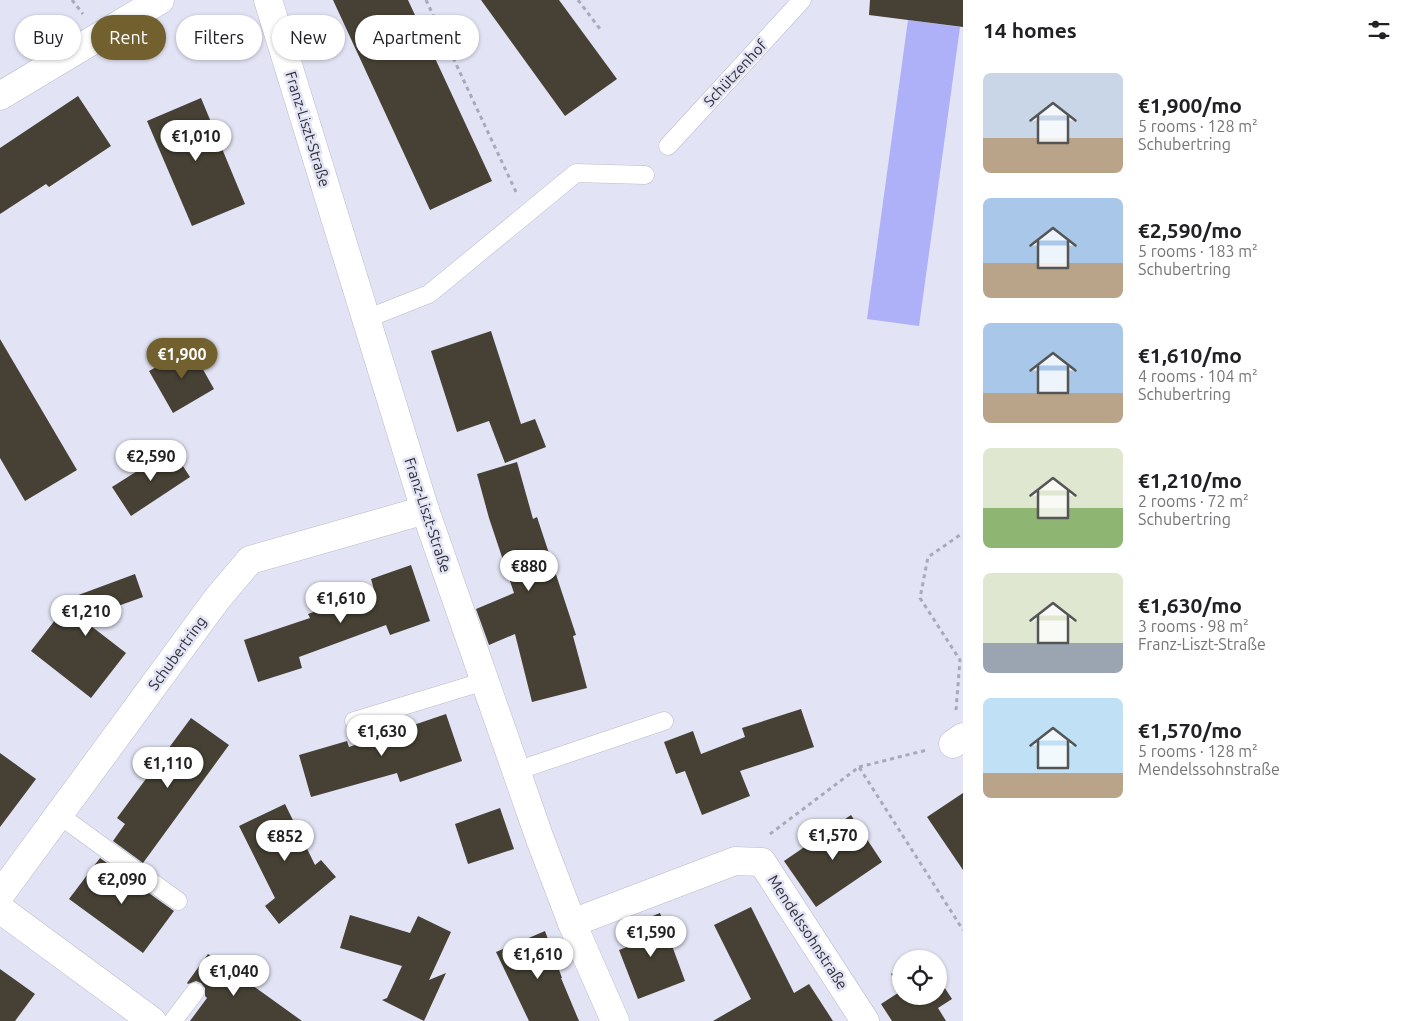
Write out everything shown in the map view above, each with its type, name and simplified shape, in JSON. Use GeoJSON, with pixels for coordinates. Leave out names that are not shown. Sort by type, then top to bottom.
{"type":"FeatureCollection","features":[{"type":"Feature","properties":{"kind":"street"},"geometry":{"type":"LineString","coordinates":[[0,96],[160,0]]}},
{"type":"Feature","properties":{"kind":"street","name":"Franz-Liszt-Straße"},"geometry":{"type":"LineString","coordinates":[[268,0],[425,510],[516,772],[572,923],[615,1021]]}},
{"type":"Feature","properties":{"kind":"street","name":"Schubertring"},"geometry":{"type":"LineString","coordinates":[[0,895],[217,599],[250,560],[425,510]]}},
{"type":"Feature","properties":{"kind":"street","name":"Mendelssohnstraße"},"geometry":{"type":"LineString","coordinates":[[572,923],[735,861],[762,862],[865,1021]]}},
{"type":"Feature","properties":{"kind":"street"},"geometry":{"type":"LineString","coordinates":[[0,909],[152,1021]]}},
{"type":"Feature","properties":{"kind":"lane","name":"Schützenhof"},"geometry":{"type":"LineString","coordinates":[[668,146],[802,0]]}},
{"type":"Feature","properties":{"kind":"lane"},"geometry":{"type":"LineString","coordinates":[[366,319],[429,294],[576,172],[645,175]]}},
{"type":"Feature","properties":{"kind":"lane"},"geometry":{"type":"LineString","coordinates":[[354,721],[485,681]]}},
{"type":"Feature","properties":{"kind":"lane"},"geometry":{"type":"LineString","coordinates":[[516,772],[664,721]]}},
{"type":"Feature","properties":{"kind":"lane"},"geometry":{"type":"LineString","coordinates":[[59,814],[178,901]]}},
{"type":"Feature","properties":{"kind":"lane"},"geometry":{"type":"LineString","coordinates":[[173,1021],[195,992]]}},
{"type":"Feature","properties":{"kind":"path"},"geometry":{"type":"LineString","coordinates":[[426,0],[526,214]]}},
{"type":"Feature","properties":{"kind":"path"},"geometry":{"type":"LineString","coordinates":[[578,0],[600,29]]}},
{"type":"Feature","properties":{"kind":"path"},"geometry":{"type":"LineString","coordinates":[[735,861],[859,767],[958,741],[960,660],[920,598],[928,557],[963,534]]}},
{"type":"Feature","properties":{"kind":"path"},"geometry":{"type":"LineString","coordinates":[[859,767],[963,930]]}},
{"type":"Feature","properties":{"kind":"shaded area"},"geometry":{"type":"Polygon","coordinates":[[[908,20],[960,27],[919,326],[867,319],[908,20]]]}},
{"type":"Feature","properties":{"kind":"building"},"geometry":{"type":"Polygon","coordinates":[[[333,0],[408,0],[415,15],[355,15],[355,48],[345,26],[345,15],[340,15],[333,0]]]}},
{"type":"Feature","properties":{"kind":"building"},"geometry":{"type":"Polygon","coordinates":[[[481,0],[559,0],[617,79],[565,116],[481,0]]]}},
{"type":"Feature","properties":{"kind":"building"},"geometry":{"type":"Polygon","coordinates":[[[870,0],[963,0],[963,27],[869,15],[870,0]]]}},
{"type":"Feature","properties":{"kind":"building"},"geometry":{"type":"Polygon","coordinates":[[[361,60],[436,60],[492,181],[430,210],[361,60]]]}},
{"type":"Feature","properties":{"kind":"building"},"geometry":{"type":"Polygon","coordinates":[[[78,96],[111,146],[49,187],[46,184],[0,214],[0,148],[78,96]]]}},
{"type":"Feature","properties":{"kind":"building"},"geometry":{"type":"Polygon","coordinates":[[[201,98],[245,204],[192,226],[147,121],[201,98]]]}},
{"type":"Feature","properties":{"kind":"building"},"geometry":{"type":"Polygon","coordinates":[[[491,331],[521,424],[535,419],[546,447],[505,463],[489,421],[457,432],[431,351],[491,331]]]}},
{"type":"Feature","properties":{"kind":"building"},"geometry":{"type":"Polygon","coordinates":[[[0,339],[77,470],[25,501],[0,458],[0,339]]]}},
{"type":"Feature","properties":{"kind":"building"},"geometry":{"type":"Polygon","coordinates":[[[191,348],[214,389],[173,413],[149,371],[191,348]]]}},
{"type":"Feature","properties":{"kind":"building"},"geometry":{"type":"Polygon","coordinates":[[[172,449],[190,477],[131,516],[112,487],[172,449]]]}},
{"type":"Feature","properties":{"kind":"building"},"geometry":{"type":"Polygon","coordinates":[[[517,462],[533,519],[537,517],[576,635],[573,636],[587,688],[532,702],[515,634],[489,645],[476,609],[514,593],[489,518],[477,474],[517,462]]]}},
{"type":"Feature","properties":{"kind":"building"},"geometry":{"type":"Polygon","coordinates":[[[411,565],[430,621],[390,635],[386,625],[299,657],[302,668],[258,682],[244,640],[310,618],[308,614],[374,590],[371,579],[411,565]]]}},
{"type":"Feature","properties":{"kind":"building"},"geometry":{"type":"Polygon","coordinates":[[[135,574],[143,597],[82,619],[126,653],[91,698],[31,651],[73,597],[135,574]]]}},
{"type":"Feature","properties":{"kind":"building"},"geometry":{"type":"Polygon","coordinates":[[[801,709],[814,747],[740,771],[750,796],[702,815],[685,771],[676,774],[664,742],[693,731],[701,754],[745,737],[742,728],[801,709]]]}},
{"type":"Feature","properties":{"kind":"building"},"geometry":{"type":"Polygon","coordinates":[[[446,714],[462,761],[400,782],[397,773],[311,797],[299,755],[347,741],[349,747],[446,714]]]}},
{"type":"Feature","properties":{"kind":"building"},"geometry":{"type":"Polygon","coordinates":[[[191,718],[229,745],[143,863],[113,841],[125,824],[117,818],[191,718]]]}},
{"type":"Feature","properties":{"kind":"building"},"geometry":{"type":"Polygon","coordinates":[[[0,753],[36,779],[0,827],[0,753]]]}},
{"type":"Feature","properties":{"kind":"building"},"geometry":{"type":"Polygon","coordinates":[[[963,793],[963,870],[927,817],[963,793]]]}},
{"type":"Feature","properties":{"kind":"building"},"geometry":{"type":"Polygon","coordinates":[[[285,804],[315,865],[321,860],[336,877],[279,924],[265,906],[275,898],[239,826],[285,804]]]}},
{"type":"Feature","properties":{"kind":"building"},"geometry":{"type":"Polygon","coordinates":[[[500,808],[514,849],[468,864],[455,824],[500,808]]]}},
{"type":"Feature","properties":{"kind":"building"},"geometry":{"type":"Polygon","coordinates":[[[851,815],[882,862],[816,907],[784,861],[851,815]]]}},
{"type":"Feature","properties":{"kind":"building"},"geometry":{"type":"Polygon","coordinates":[[[100,858],[174,911],[143,953],[69,899],[100,858]]]}},
{"type":"Feature","properties":{"kind":"building"},"geometry":{"type":"Polygon","coordinates":[[[751,907],[794,993],[809,984],[833,1021],[713,1021],[751,999],[714,925],[751,907]]]}},
{"type":"Feature","properties":{"kind":"building"},"geometry":{"type":"Polygon","coordinates":[[[660,913],[685,981],[638,999],[619,950],[637,943],[630,925],[660,913]]]}},
{"type":"Feature","properties":{"kind":"building"},"geometry":{"type":"Polygon","coordinates":[[[350,915],[410,933],[418,916],[451,932],[429,980],[446,973],[424,1021],[382,1000],[387,998],[402,966],[340,948],[350,915]]]}},
{"type":"Feature","properties":{"kind":"building"},"geometry":{"type":"Polygon","coordinates":[[[545,931],[561,978],[579,1021],[529,1021],[496,952],[545,931]]]}},
{"type":"Feature","properties":{"kind":"building"},"geometry":{"type":"Polygon","coordinates":[[[208,954],[302,1021],[190,1021],[207,998],[205,996],[205,988],[201,983],[196,981],[187,983],[208,954]]]}},
{"type":"Feature","properties":{"kind":"building"},"geometry":{"type":"Polygon","coordinates":[[[0,969],[35,994],[15,1021],[0,1021],[0,969]]]}},
{"type":"Feature","properties":{"kind":"building"},"geometry":{"type":"Polygon","coordinates":[[[947,991],[952,999],[947,1002],[947,991]]]}},
{"type":"Feature","properties":{"kind":"building"},"geometry":{"type":"Polygon","coordinates":[[[892,997],[892,1005],[943,1005],[938,1008],[946,1021],[892,1021],[881,1004],[892,997]]]}}]}
